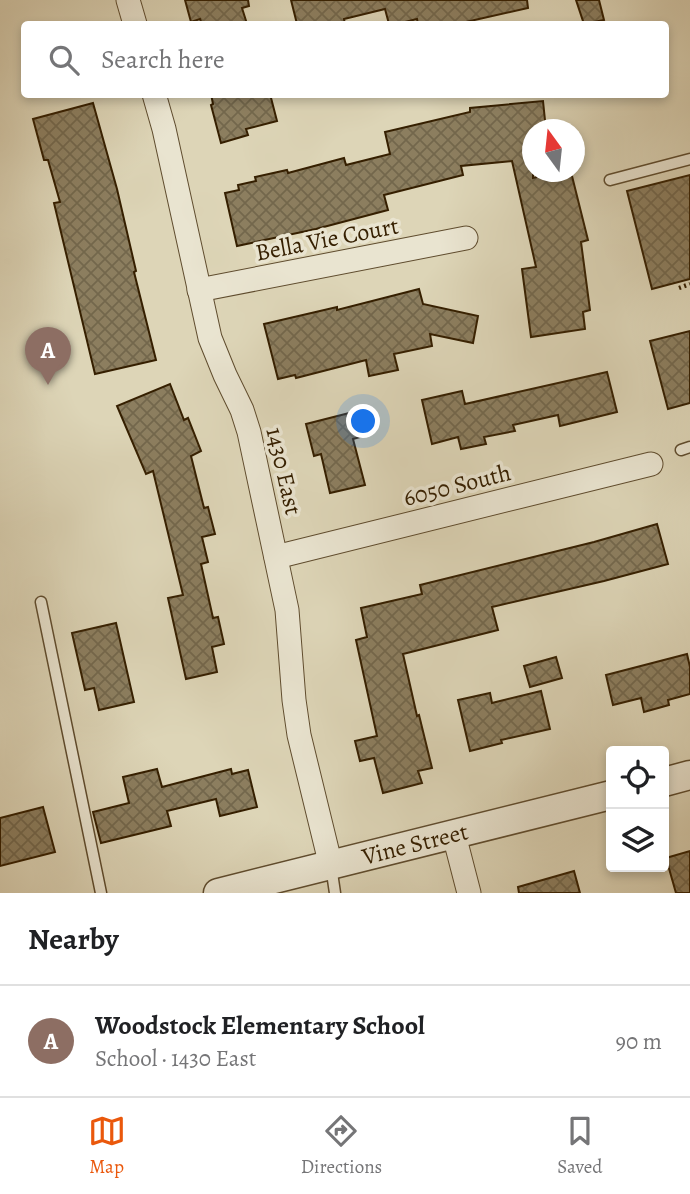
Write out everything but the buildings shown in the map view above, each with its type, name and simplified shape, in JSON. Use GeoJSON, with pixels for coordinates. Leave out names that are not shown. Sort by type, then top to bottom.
{"type":"FeatureCollection","features":[{"type":"Feature","properties":{"kind":"street"},"geometry":{"type":"LineString","coordinates":[[128,0],[134,21]]}},
{"type":"Feature","properties":{"kind":"street","name":"1430 East"},"geometry":{"type":"LineString","coordinates":[[155,98],[210,338],[249,432],[287,610],[299,735],[333,880]]}},
{"type":"Feature","properties":{"kind":"street","name":"Bella Vie Court"},"geometry":{"type":"LineString","coordinates":[[199,290],[466,238]]}},
{"type":"Feature","properties":{"kind":"street","name":"6050 South"},"geometry":{"type":"LineString","coordinates":[[276,557],[651,464]]}},
{"type":"Feature","properties":{"kind":"street"},"geometry":{"type":"LineString","coordinates":[[669,781],[690,775]]}},
{"type":"Feature","properties":{"kind":"street","name":"Vine Street"},"geometry":{"type":"LineString","coordinates":[[218,893],[333,880],[454,835],[606,796]]}},
{"type":"Feature","properties":{"kind":"street"},"geometry":{"type":"LineString","coordinates":[[454,835],[468,893]]}},
{"type":"Feature","properties":{"kind":"lane"},"geometry":{"type":"LineString","coordinates":[[610,180],[690,159]]}},
{"type":"Feature","properties":{"kind":"lane"},"geometry":{"type":"LineString","coordinates":[[41,602],[100,893]]}},
{"type":"Feature","properties":{"kind":"path"},"geometry":{"type":"LineString","coordinates":[[679,288],[690,284]]}},
{"type":"Feature","properties":{"kind":"place","name":"Woodstock Elementary School"},"geometry":{"type":"Point","coordinates":[48,385]}}]}
